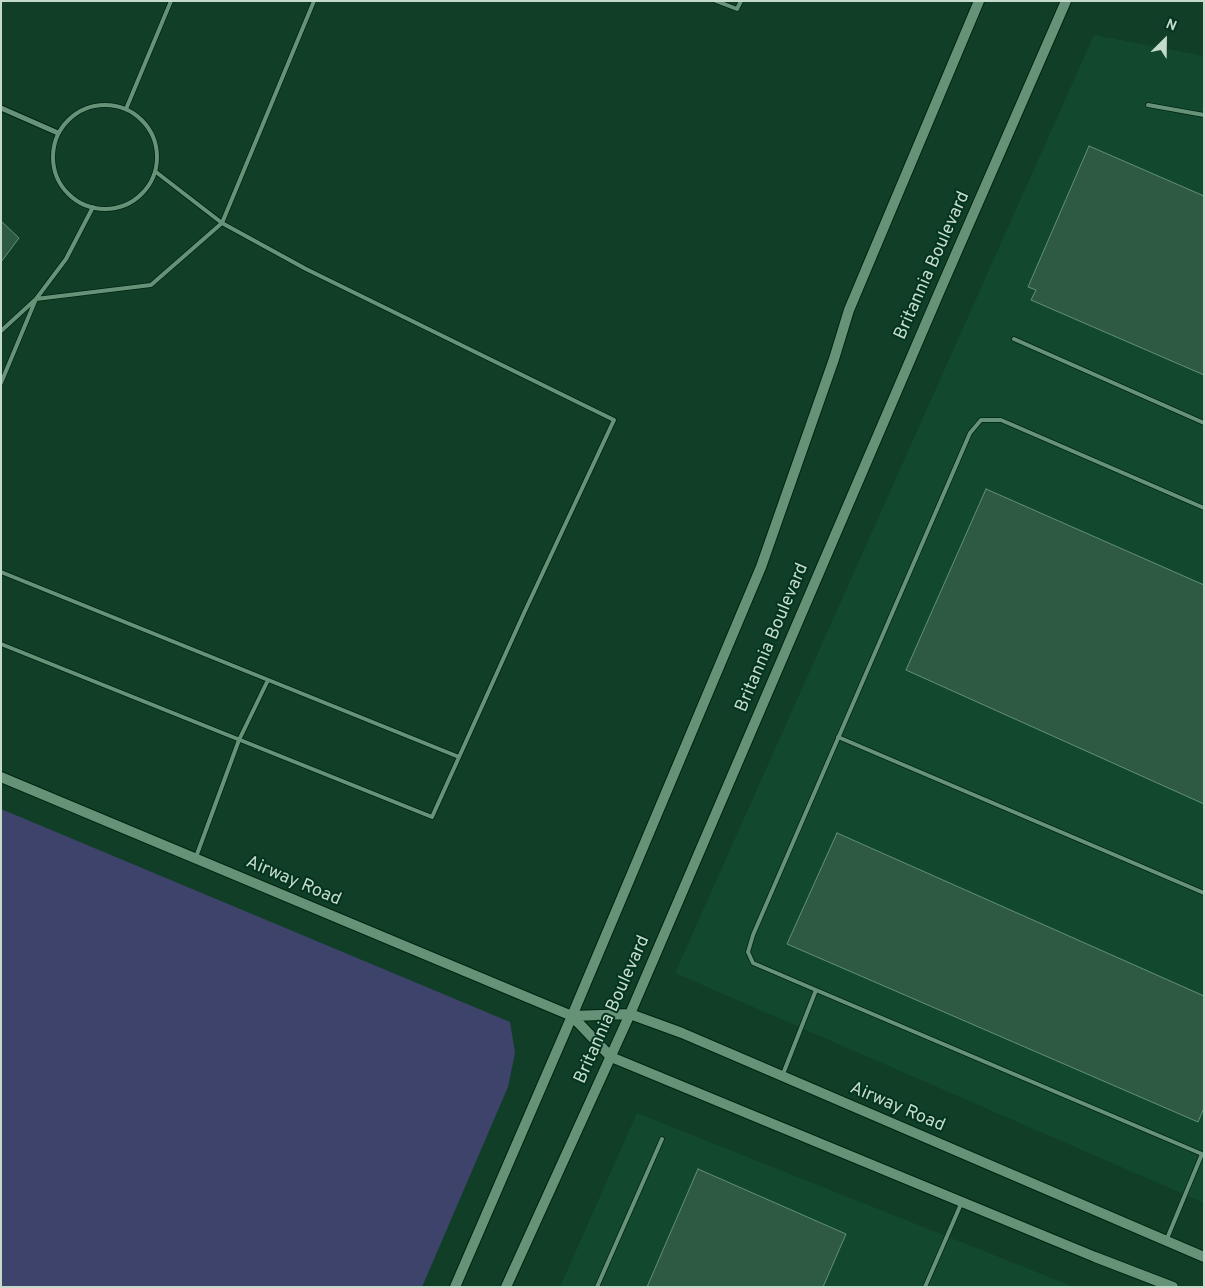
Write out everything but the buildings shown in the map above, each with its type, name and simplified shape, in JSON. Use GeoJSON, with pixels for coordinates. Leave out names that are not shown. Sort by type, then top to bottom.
{"type":"FeatureCollection","features":[{"type":"Feature","properties":{"kind":"main road","name":"Britannia Boulevard"},"geometry":{"type":"LineString","coordinates":[[455,1287],[572,1016],[761,567],[849,310],[979,1]]}},
{"type":"Feature","properties":{"kind":"main road","name":"Britannia Boulevard"},"geometry":{"type":"LineString","coordinates":[[506,1287],[630,1014],[930,313],[1066,1]]}},
{"type":"Feature","properties":{"kind":"main road","name":"Airway Road"},"geometry":{"type":"LineString","coordinates":[[1,777],[572,1016],[611,1056],[962,1202],[1173,1287]]}},
{"type":"Feature","properties":{"kind":"main road","name":"Airway Road"},"geometry":{"type":"LineString","coordinates":[[572,1016],[630,1014],[682,1033],[1204,1257]]}},
{"type":"Feature","properties":{"kind":"street"},"geometry":{"type":"LineString","coordinates":[[1,108],[58,133]]}},
{"type":"Feature","properties":{"kind":"lane"},"geometry":{"type":"LineString","coordinates":[[126,109],[171,1]]}},
{"type":"Feature","properties":{"kind":"lane"},"geometry":{"type":"LineString","coordinates":[[36,299],[151,285],[222,224],[314,1]]}},
{"type":"Feature","properties":{"kind":"lane"},"geometry":{"type":"LineString","coordinates":[[716,1],[737,9],[741,1]]}},
{"type":"Feature","properties":{"kind":"lane"},"geometry":{"type":"LineString","coordinates":[[99,105],[116,106],[126,109],[145,123],[154,138],[158,154],[156,172],[148,187],[136,200],[120,207],[103,209],[86,205],[71,196],[60,183],[54,167],[53,149],[58,133],[68,119],[82,109],[99,105]]}},
{"type":"Feature","properties":{"kind":"lane"},"geometry":{"type":"LineString","coordinates":[[1148,105],[1204,115]]}},
{"type":"Feature","properties":{"kind":"lane"},"geometry":{"type":"LineString","coordinates":[[1,644],[432,817],[524,612],[614,420],[306,269],[222,224],[156,172]]}},
{"type":"Feature","properties":{"kind":"lane"},"geometry":{"type":"LineString","coordinates":[[1,331],[36,299],[66,259],[93,207]]}},
{"type":"Feature","properties":{"kind":"lane"},"geometry":{"type":"LineString","coordinates":[[1,383],[36,299]]}},
{"type":"Feature","properties":{"kind":"lane"},"geometry":{"type":"LineString","coordinates":[[1014,339],[1204,423]]}},
{"type":"Feature","properties":{"kind":"lane"},"geometry":{"type":"LineString","coordinates":[[1166,1241],[1203,1151],[753,963],[748,952],[753,935],[970,433],[980,420],[1001,420],[1204,508]]}},
{"type":"Feature","properties":{"kind":"lane"},"geometry":{"type":"LineString","coordinates":[[1,572],[459,758]]}},
{"type":"Feature","properties":{"kind":"lane"},"geometry":{"type":"LineString","coordinates":[[196,859],[239,740],[268,680]]}},
{"type":"Feature","properties":{"kind":"lane"},"geometry":{"type":"LineString","coordinates":[[838,737],[1204,893]]}},
{"type":"Feature","properties":{"kind":"lane"},"geometry":{"type":"LineString","coordinates":[[782,1076],[816,990]]}},
{"type":"Feature","properties":{"kind":"lane"},"geometry":{"type":"LineString","coordinates":[[597,1287],[662,1139]]}},
{"type":"Feature","properties":{"kind":"lane"},"geometry":{"type":"LineString","coordinates":[[925,1287],[962,1202]]}},
{"type":"Feature","properties":{"kind":"shaded area"},"geometry":{"type":"Polygon","coordinates":[[[1094,35],[1204,56],[1204,1203],[675,973],[1094,35]]]}},
{"type":"Feature","properties":{"kind":"shaded area"},"geometry":{"type":"Polygon","coordinates":[[[1,809],[510,1022],[515,1053],[508,1087],[422,1287],[1,1287],[1,809]]]}},
{"type":"Feature","properties":{"kind":"shaded area"},"geometry":{"type":"Polygon","coordinates":[[[637,1113],[1074,1287],[560,1287],[637,1113]]]}}]}
